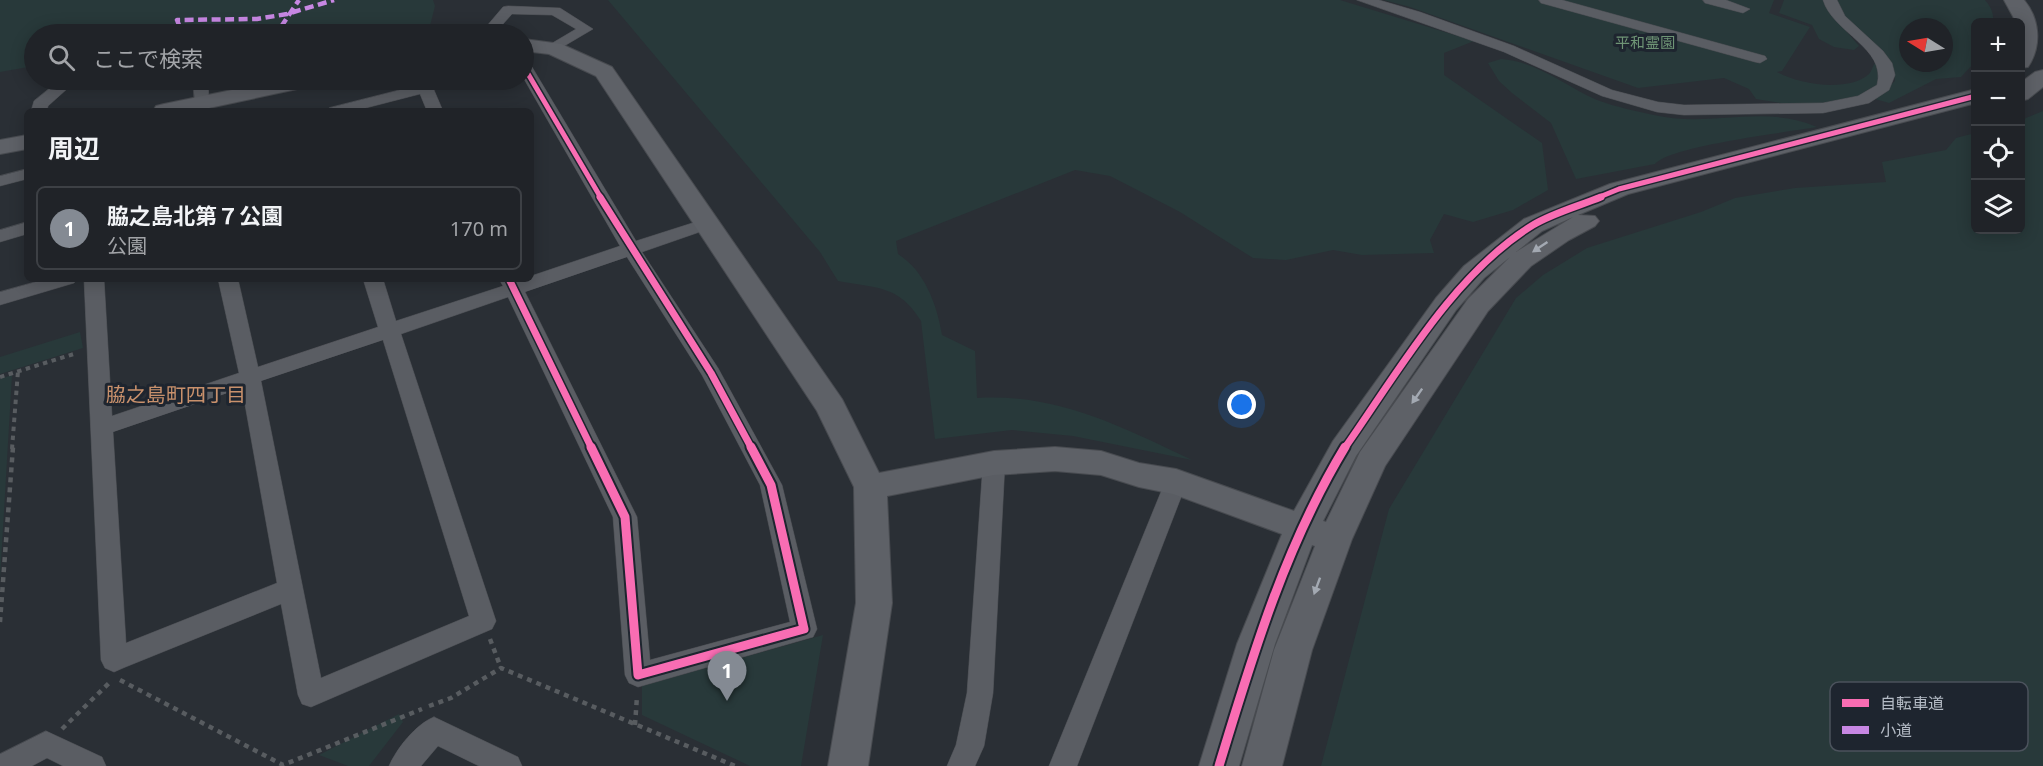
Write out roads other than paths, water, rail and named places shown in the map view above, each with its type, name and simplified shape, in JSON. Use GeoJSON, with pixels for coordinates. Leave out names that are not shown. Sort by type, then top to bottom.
{"type":"FeatureCollection","features":[{"type":"Feature","properties":{"kind":"street"},"geometry":{"type":"LineString","coordinates":[[1364,0],[1509,49],[1632,102],[1684,110],[1823,108],[1863,100],[1884,87],[1887,71],[1880,57],[1835,14],[1830,0]]}},
{"type":"Feature","properties":{"kind":"street"},"geometry":{"type":"LineString","coordinates":[[1546,0],[1760,59]]}},
{"type":"Feature","properties":{"kind":"street"},"geometry":{"type":"LineString","coordinates":[[1710,0],[1743,9]]}},
{"type":"Feature","properties":{"kind":"street"},"geometry":{"type":"LineString","coordinates":[[2014,0],[2036,25],[2025,50]]}},
{"type":"Feature","properties":{"kind":"street"},"geometry":{"type":"LineString","coordinates":[[2037,0],[2043,8]]}},
{"type":"Feature","properties":{"kind":"street"},"geometry":{"type":"LineString","coordinates":[[496,24],[508,9],[555,11],[586,29],[554,48]]}},
{"type":"Feature","properties":{"kind":"street"},"geometry":{"type":"LineString","coordinates":[[534,46],[554,48],[604,72],[831,408],[870,487],[874,603],[848,766]]}},
{"type":"Feature","properties":{"kind":"street"},"geometry":{"type":"LineString","coordinates":[[2025,90],[2043,77]]}},
{"type":"Feature","properties":{"kind":"street"},"geometry":{"type":"LineString","coordinates":[[100,428],[390,331],[511,283],[625,517],[638,675],[804,629],[771,485],[711,373],[631,249],[534,84]]}},
{"type":"Feature","properties":{"kind":"street"},"geometry":{"type":"LineString","coordinates":[[40,108],[57,90]]}},
{"type":"Feature","properties":{"kind":"street"},"geometry":{"type":"LineString","coordinates":[[201,90],[201,103]]}},
{"type":"Feature","properties":{"kind":"street"},"geometry":{"type":"LineString","coordinates":[[178,108],[261,90]]}},
{"type":"Feature","properties":{"kind":"street"},"geometry":{"type":"LineString","coordinates":[[346,108],[417,90]]}},
{"type":"Feature","properties":{"kind":"street"},"geometry":{"type":"LineString","coordinates":[[426,90],[434,108]]}},
{"type":"Feature","properties":{"kind":"street"},"geometry":{"type":"LineString","coordinates":[[1219,766],[1256,644],[1302,528],[1344,449],[1446,304],[1474,272],[1533,225],[1619,189],[1971,97]]}},
{"type":"Feature","properties":{"kind":"street"},"geometry":{"type":"LineString","coordinates":[[1262,766],[1293,650],[1335,539],[1371,461],[1478,305],[1522,260],[1560,234],[1603,213],[1647,198],[1971,113]]}},
{"type":"Feature","properties":{"kind":"street"},"geometry":{"type":"LineString","coordinates":[[0,147],[24,142]]}},
{"type":"Feature","properties":{"kind":"street"},"geometry":{"type":"LineString","coordinates":[[0,181],[24,175]]}},
{"type":"Feature","properties":{"kind":"street"},"geometry":{"type":"LineString","coordinates":[[534,276],[631,249],[708,223]]}},
{"type":"Feature","properties":{"kind":"street"},"geometry":{"type":"LineString","coordinates":[[0,236],[24,229]]}},
{"type":"Feature","properties":{"kind":"street"},"geometry":{"type":"LineString","coordinates":[[0,299],[58,282]]}},
{"type":"Feature","properties":{"kind":"street"},"geometry":{"type":"LineString","coordinates":[[94,282],[100,428],[114,660],[292,588]]}},
{"type":"Feature","properties":{"kind":"street"},"geometry":{"type":"LineString","coordinates":[[229,282],[250,377],[311,695],[483,621],[374,282]]}},
{"type":"Feature","properties":{"kind":"street"},"geometry":{"type":"LineString","coordinates":[[870,487],[994,463],[1055,459],[1101,463],[1139,475],[1176,482],[1335,539]]}},
{"type":"Feature","properties":{"kind":"street"},"geometry":{"type":"LineString","coordinates":[[961,766],[970,746],[980,693],[994,463]]}},
{"type":"Feature","properties":{"kind":"street"},"geometry":{"type":"LineString","coordinates":[[1063,766],[1176,482]]}},
{"type":"Feature","properties":{"kind":"street"},"geometry":{"type":"LineString","coordinates":[[403,766],[434,730],[508,766]]}},
{"type":"Feature","properties":{"kind":"street"},"geometry":{"type":"LineString","coordinates":[[5,766],[46,744],[92,766]]}},
{"type":"Feature","properties":{"kind":"place","name":"脇之島北第７公園"},"geometry":{"type":"Point","coordinates":[727,701]}},
{"type":"Feature","properties":{"kind":"district","name":"脇之島町四丁目"},"geometry":{"type":"Point","coordinates":[176,395]}},
{"type":"Feature","properties":{"kind":"park label","name":"平和霊園"},"geometry":{"type":"Point","coordinates":[1645,43]}}]}
